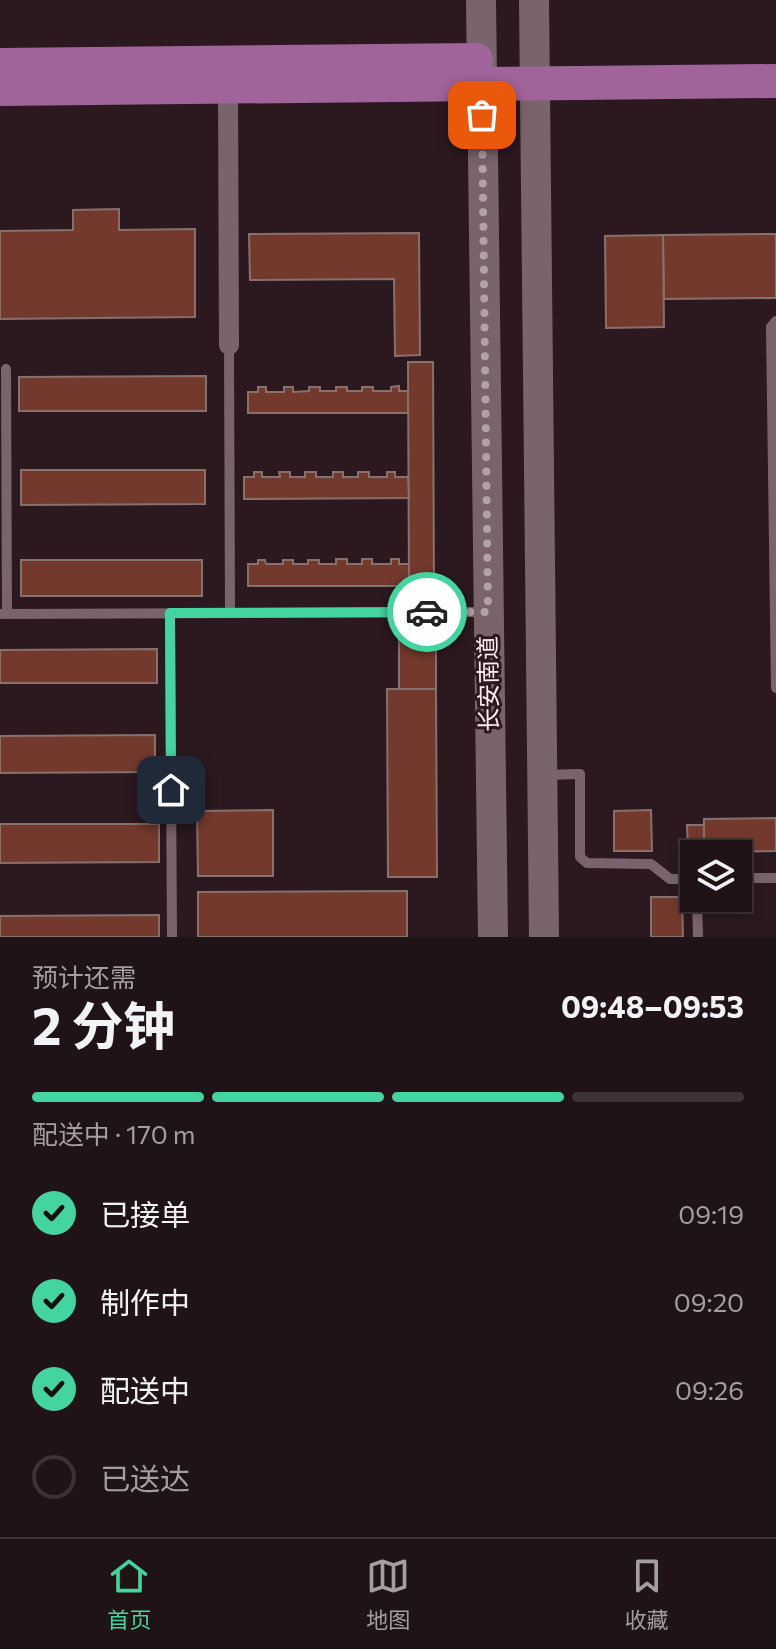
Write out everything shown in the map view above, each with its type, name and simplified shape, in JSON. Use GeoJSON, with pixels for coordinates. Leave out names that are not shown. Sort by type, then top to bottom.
{"type":"FeatureCollection","features":[{"type":"Feature","properties":{"kind":"main road","name":"长安南道"},"geometry":{"type":"LineString","coordinates":[[481,0],[493,937]]}},
{"type":"Feature","properties":{"kind":"main road"},"geometry":{"type":"LineString","coordinates":[[534,0],[544,937]]}},
{"type":"Feature","properties":{"kind":"main road"},"geometry":{"type":"LineString","coordinates":[[534,72],[776,58]]}},
{"type":"Feature","properties":{"kind":"main road"},"geometry":{"type":"LineString","coordinates":[[0,65],[534,72],[776,81]]}},
{"type":"Feature","properties":{"kind":"main road"},"geometry":{"type":"LineString","coordinates":[[0,89],[228,87],[482,72]]}},
{"type":"Feature","properties":{"kind":"street"},"geometry":{"type":"LineString","coordinates":[[228,87],[229,345]]}},
{"type":"Feature","properties":{"kind":"lane"},"geometry":{"type":"LineString","coordinates":[[776,321],[771,327],[776,688]]}},
{"type":"Feature","properties":{"kind":"lane"},"geometry":{"type":"LineString","coordinates":[[229,345],[230,613]]}},
{"type":"Feature","properties":{"kind":"lane"},"geometry":{"type":"LineString","coordinates":[[6,369],[3,614],[488,612]]}},
{"type":"Feature","properties":{"kind":"lane"},"geometry":{"type":"LineString","coordinates":[[170,613],[172,937]]}},
{"type":"Feature","properties":{"kind":"lane"},"geometry":{"type":"LineString","coordinates":[[542,775],[580,774],[580,857],[587,863],[651,864],[670,879],[680,879]]}},
{"type":"Feature","properties":{"kind":"lane"},"geometry":{"type":"LineString","coordinates":[[752,878],[776,878]]}},
{"type":"Feature","properties":{"kind":"lane"},"geometry":{"type":"LineString","coordinates":[[697,912],[698,937]]}},
{"type":"Feature","properties":{"kind":"building"},"geometry":{"type":"Polygon","coordinates":[[[119,209],[119,230],[195,229],[195,317],[0,319],[0,231],[73,230],[73,210],[119,209]]]}},
{"type":"Feature","properties":{"kind":"building"},"geometry":{"type":"Polygon","coordinates":[[[419,233],[420,355],[395,356],[394,279],[250,280],[249,234],[419,233]]]}},
{"type":"Feature","properties":{"kind":"building"},"geometry":{"type":"Polygon","coordinates":[[[776,234],[776,298],[664,299],[663,235],[776,234]]]}},
{"type":"Feature","properties":{"kind":"building"},"geometry":{"type":"Polygon","coordinates":[[[663,235],[664,327],[606,328],[605,236],[663,235]]]}},
{"type":"Feature","properties":{"kind":"building"},"geometry":{"type":"Polygon","coordinates":[[[408,362],[433,362],[434,595],[409,595],[408,362]]]}},
{"type":"Feature","properties":{"kind":"building"},"geometry":{"type":"Polygon","coordinates":[[[206,376],[206,411],[19,411],[19,377],[206,376]]]}},
{"type":"Feature","properties":{"kind":"building"},"geometry":{"type":"Polygon","coordinates":[[[399,386],[399,391],[408,391],[408,413],[248,413],[248,392],[258,392],[258,387],[266,387],[266,392],[284,392],[284,387],[293,387],[293,392],[309,391],[309,387],[320,387],[320,391],[347,387],[347,391],[362,391],[362,387],[373,387],[373,391],[391,391],[391,387],[399,386]]]}},
{"type":"Feature","properties":{"kind":"building"},"geometry":{"type":"Polygon","coordinates":[[[21,470],[205,470],[205,504],[21,505],[21,470]]]}},
{"type":"Feature","properties":{"kind":"building"},"geometry":{"type":"Polygon","coordinates":[[[254,472],[262,472],[262,477],[280,477],[279,472],[290,472],[290,477],[305,477],[305,472],[316,472],[316,477],[333,477],[333,472],[343,472],[343,477],[358,477],[358,472],[369,472],[369,477],[387,477],[387,472],[395,472],[395,477],[408,477],[409,498],[244,499],[244,477],[254,477],[254,472]]]}},
{"type":"Feature","properties":{"kind":"building"},"geometry":{"type":"Polygon","coordinates":[[[336,559],[347,559],[347,564],[362,564],[362,559],[372,559],[372,564],[391,564],[391,559],[399,559],[399,564],[409,564],[409,586],[248,586],[248,564],[258,564],[258,560],[265,560],[266,564],[283,564],[283,560],[293,560],[293,564],[308,564],[308,560],[319,560],[319,564],[336,564],[336,559]]]}},
{"type":"Feature","properties":{"kind":"building"},"geometry":{"type":"Polygon","coordinates":[[[21,560],[202,560],[202,596],[21,596],[21,560]]]}},
{"type":"Feature","properties":{"kind":"building"},"geometry":{"type":"Polygon","coordinates":[[[399,625],[436,625],[436,689],[399,689],[399,625]]]}},
{"type":"Feature","properties":{"kind":"building"},"geometry":{"type":"Polygon","coordinates":[[[157,649],[157,683],[0,683],[0,650],[157,649]]]}},
{"type":"Feature","properties":{"kind":"building"},"geometry":{"type":"Polygon","coordinates":[[[387,689],[436,689],[437,877],[388,877],[387,689]]]}},
{"type":"Feature","properties":{"kind":"building"},"geometry":{"type":"Polygon","coordinates":[[[155,735],[155,772],[0,773],[0,736],[155,735]]]}},
{"type":"Feature","properties":{"kind":"building"},"geometry":{"type":"Polygon","coordinates":[[[273,810],[273,876],[198,876],[197,811],[273,810]]]}},
{"type":"Feature","properties":{"kind":"building"},"geometry":{"type":"Polygon","coordinates":[[[651,810],[652,851],[614,851],[614,811],[651,810]]]}},
{"type":"Feature","properties":{"kind":"building"},"geometry":{"type":"Polygon","coordinates":[[[776,818],[776,851],[752,851],[752,840],[704,840],[704,819],[776,818]]]}},
{"type":"Feature","properties":{"kind":"building"},"geometry":{"type":"Polygon","coordinates":[[[0,824],[159,824],[159,862],[0,863],[0,824]]]}},
{"type":"Feature","properties":{"kind":"building"},"geometry":{"type":"Polygon","coordinates":[[[687,825],[704,825],[704,840],[688,840],[687,825]]]}},
{"type":"Feature","properties":{"kind":"building"},"geometry":{"type":"Polygon","coordinates":[[[407,891],[407,937],[198,937],[198,892],[407,891]]]}},
{"type":"Feature","properties":{"kind":"building"},"geometry":{"type":"Polygon","coordinates":[[[651,897],[680,897],[683,937],[651,937],[651,897]]]}},
{"type":"Feature","properties":{"kind":"building"},"geometry":{"type":"Polygon","coordinates":[[[159,915],[159,937],[0,937],[0,916],[159,915]]]}},
{"type":"Feature","properties":{"kind":"way so far"},"geometry":{"type":"LineString","coordinates":[[427,612],[488,612],[482,115]]}},
{"type":"Feature","properties":{"kind":"route"},"geometry":{"type":"LineString","coordinates":[[171,790],[170,613],[427,612]]}}]}
